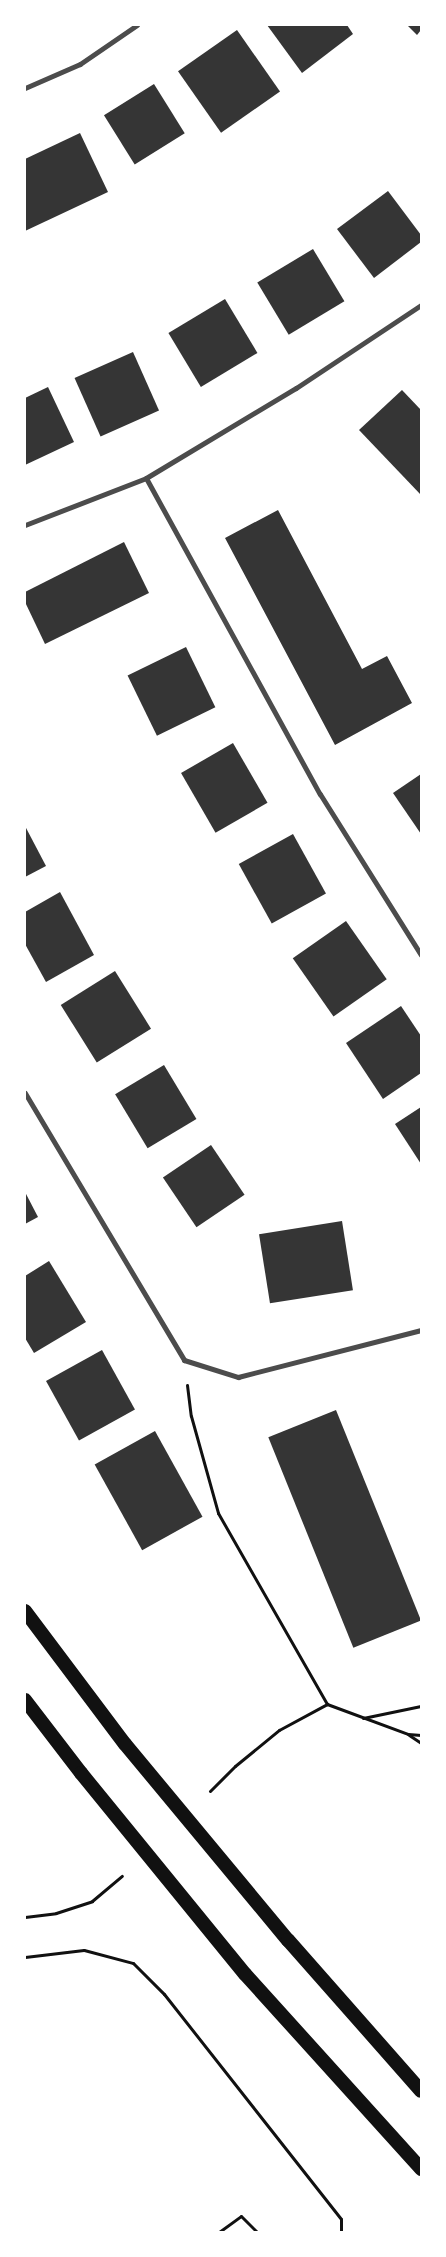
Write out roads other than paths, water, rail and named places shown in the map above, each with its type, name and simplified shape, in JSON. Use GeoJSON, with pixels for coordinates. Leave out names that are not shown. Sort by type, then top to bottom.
{"type":"FeatureCollection","features":[{"type":"Feature","properties":{"kind":"highway"},"geometry":{"type":"LineString","coordinates":[[25,1611],[144,1766],[288,1940],[421,2092]]}},
{"type":"Feature","properties":{"kind":"highway"},"geometry":{"type":"LineString","coordinates":[[25,1700],[81,1773],[246,1974],[421,2168]]}},
{"type":"Feature","properties":{"kind":"street"},"geometry":{"type":"LineString","coordinates":[[25,88],[80,64],[137,25]]}},
{"type":"Feature","properties":{"kind":"street"},"geometry":{"type":"LineString","coordinates":[[25,525],[146,478],[296,388],[421,306]]}},
{"type":"Feature","properties":{"kind":"street"},"geometry":{"type":"LineString","coordinates":[[146,478],[320,794],[421,956]]}},
{"type":"Feature","properties":{"kind":"street"},"geometry":{"type":"LineString","coordinates":[[25,1093],[184,1360],[238,1377],[421,1330]]}}]}
